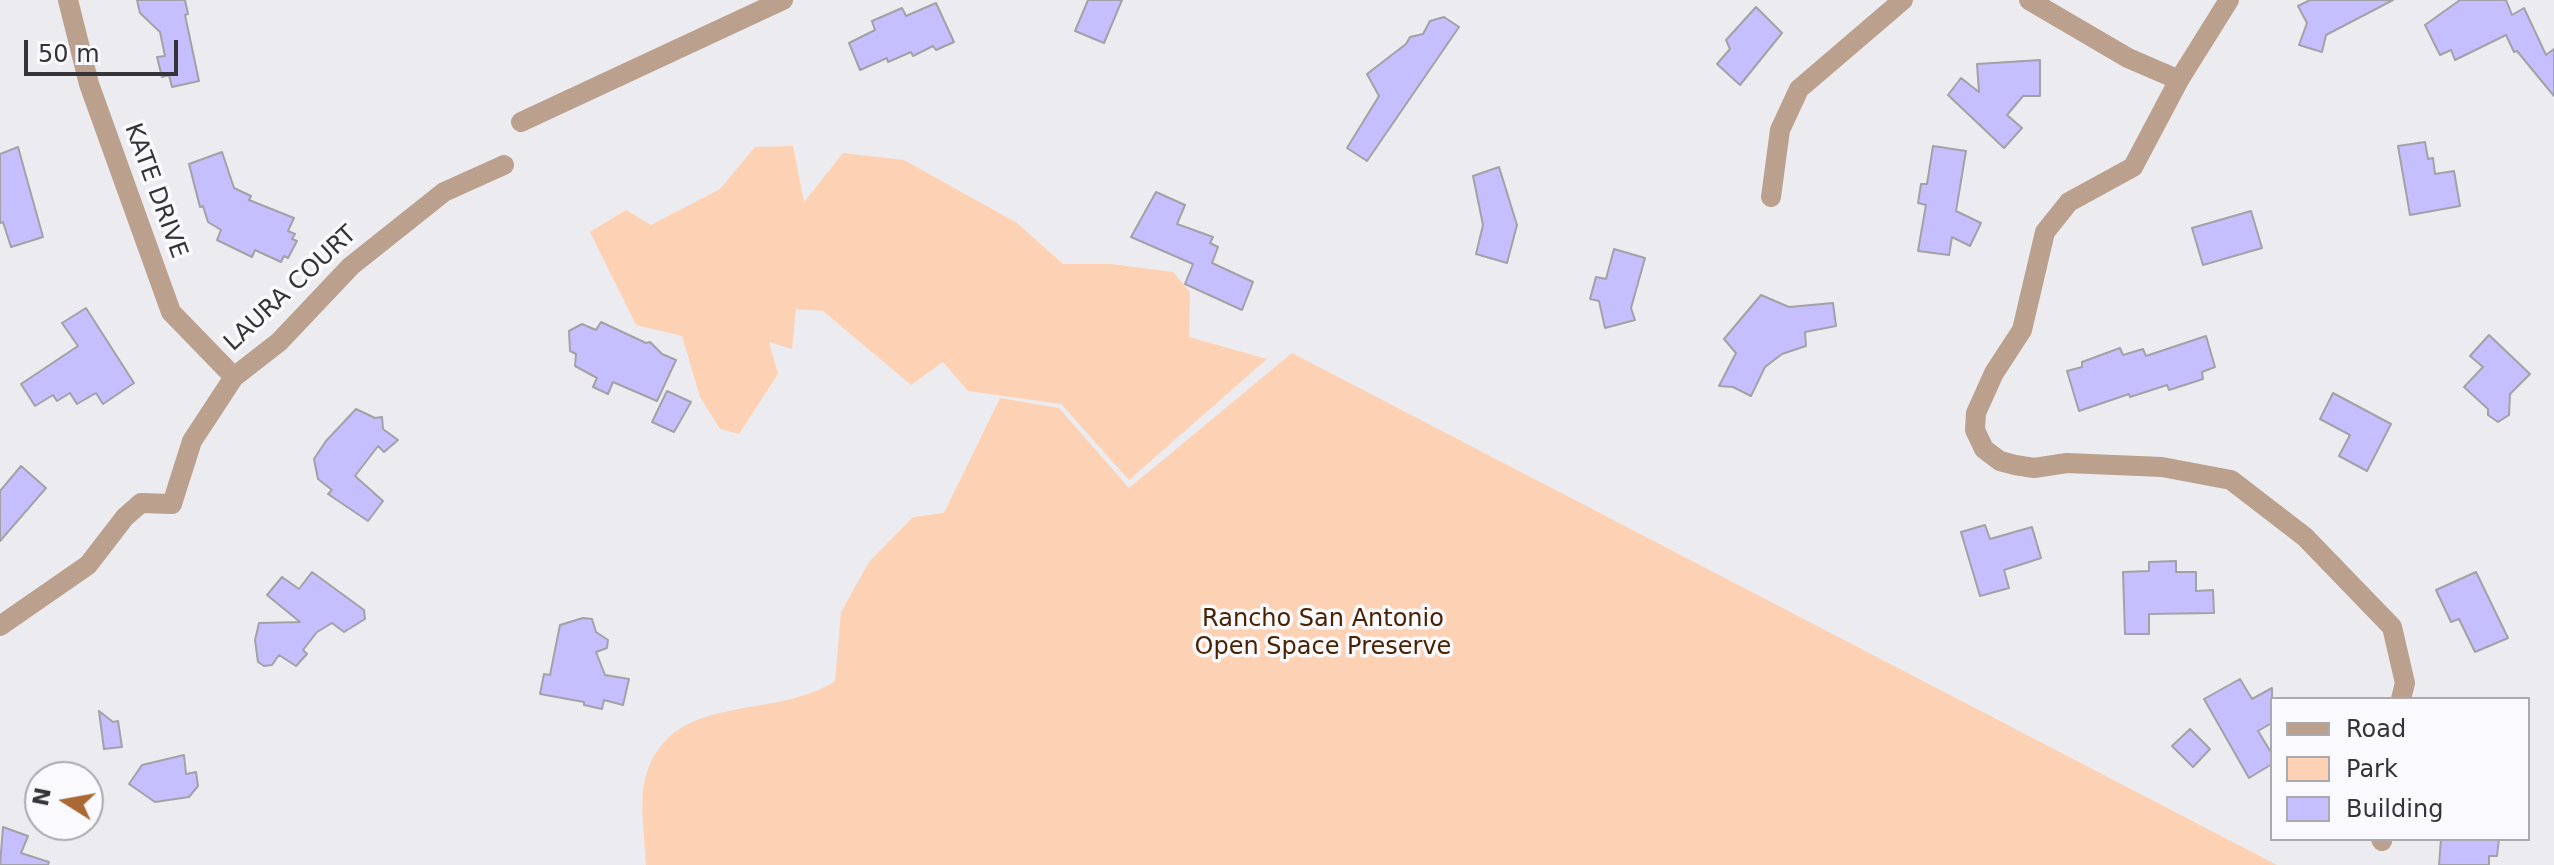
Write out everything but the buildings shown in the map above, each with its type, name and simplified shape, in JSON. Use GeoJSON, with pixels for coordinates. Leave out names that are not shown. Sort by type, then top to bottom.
{"type":"FeatureCollection","features":[{"type":"Feature","properties":{"kind":"street","name":"KATE DRIVE"},"geometry":{"type":"LineString","coordinates":[[68,0],[89,84],[171,312],[234,377]]}},
{"type":"Feature","properties":{"kind":"street"},"geometry":{"type":"LineString","coordinates":[[521,122],[783,0]]}},
{"type":"Feature","properties":{"kind":"street"},"geometry":{"type":"LineString","coordinates":[[1771,197],[1780,130],[1799,89],[1903,0]]}},
{"type":"Feature","properties":{"kind":"street"},"geometry":{"type":"LineString","coordinates":[[2029,0],[2128,58],[2179,80]]}},
{"type":"Feature","properties":{"kind":"street"},"geometry":{"type":"LineString","coordinates":[[2229,0],[2179,80],[2133,167],[2069,202],[2045,232],[2022,330],[1994,373],[1976,413],[1978,441],[2000,461],[2034,468],[2067,463],[2162,467],[2231,480],[2305,537],[2392,627],[2405,683],[2402,697]]}},
{"type":"Feature","properties":{"kind":"street","name":"LAURA COURT"},"geometry":{"type":"LineString","coordinates":[[0,626],[88,565],[125,517],[141,503],[172,504],[192,441],[234,377],[279,342],[351,266],[444,192],[504,165]]}},
{"type":"Feature","properties":{"kind":"green space"},"geometry":{"type":"Polygon","coordinates":[[[793,146],[804,202],[843,153],[904,160],[1017,223],[1063,264],[1112,264],[1173,272],[1190,292],[1189,337],[1267,359],[1129,480],[1061,404],[968,391],[943,362],[911,385],[823,311],[796,309],[792,349],[769,342],[778,374],[739,434],[720,429],[700,397],[682,336],[636,325],[590,232],[626,210],[651,225],[720,189],[755,147],[793,146]]]}},
{"type":"Feature","properties":{"kind":"green space","name":"Rancho San Antonio Open Space Preserve"},"geometry":{"type":"Polygon","coordinates":[[[1292,353],[2277,865],[646,865],[643,788],[658,751],[676,731],[699,719],[783,701],[835,681],[841,612],[869,562],[913,517],[944,513],[1000,398],[1059,408],[1129,488],[1292,353]]]}}]}
